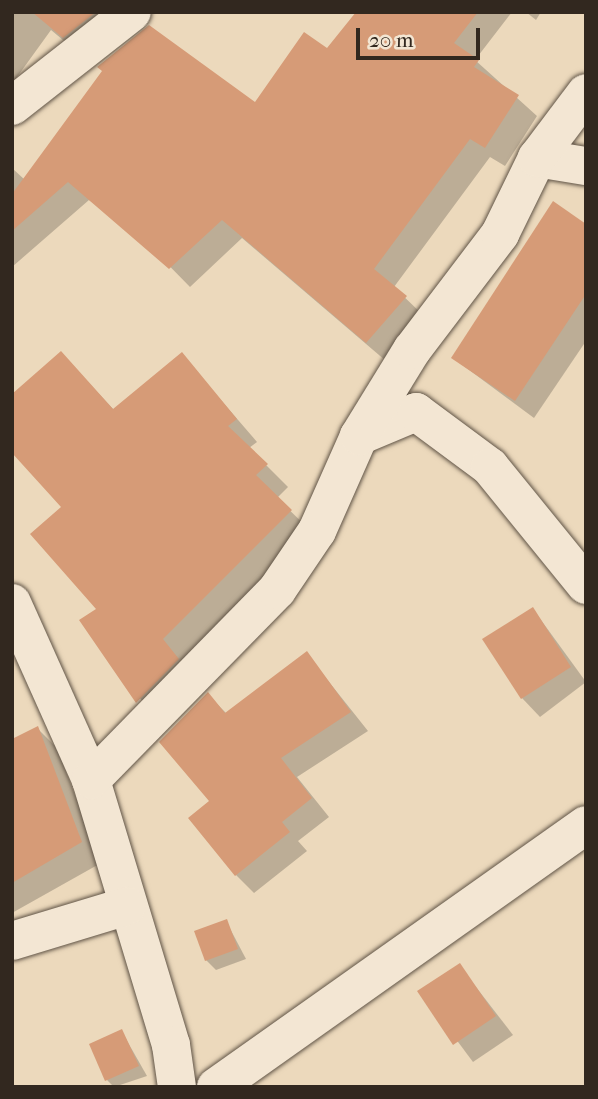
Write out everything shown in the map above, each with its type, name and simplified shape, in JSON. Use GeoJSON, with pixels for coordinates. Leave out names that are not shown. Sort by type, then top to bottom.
{"type":"FeatureCollection","features":[{"type":"Feature","properties":{"kind":"street"},"geometry":{"type":"LineString","coordinates":[[12,106],[132,12]]}},
{"type":"Feature","properties":{"kind":"street"},"geometry":{"type":"LineString","coordinates":[[91,780],[277,590],[317,531],[359,436],[412,350],[500,234],[537,158],[586,93]]}},
{"type":"Feature","properties":{"kind":"street"},"geometry":{"type":"LineString","coordinates":[[537,158],[586,166]]}},
{"type":"Feature","properties":{"kind":"street"},"geometry":{"type":"LineString","coordinates":[[359,436],[416,412],[490,467],[586,585]]}},
{"type":"Feature","properties":{"kind":"street"},"geometry":{"type":"LineString","coordinates":[[12,603],[91,780],[171,1045],[177,1087]]}},
{"type":"Feature","properties":{"kind":"street"},"geometry":{"type":"LineString","coordinates":[[216,1087],[586,825]]}},
{"type":"Feature","properties":{"kind":"street"},"geometry":{"type":"LineString","coordinates":[[12,940],[127,906]]}},
{"type":"Feature","properties":{"kind":"building"},"geometry":{"type":"Polygon","coordinates":[[[32,12],[96,12],[63,38],[32,12]]]}},
{"type":"Feature","properties":{"kind":"building"},"geometry":{"type":"Polygon","coordinates":[[[356,12],[478,12],[454,43],[479,60],[474,67],[519,95],[485,148],[470,139],[374,269],[407,296],[366,343],[222,220],[169,269],[68,182],[12,231],[12,194],[102,71],[97,67],[149,25],[255,102],[304,32],[327,48],[356,12]]]}},
{"type":"Feature","properties":{"kind":"building"},"geometry":{"type":"Polygon","coordinates":[[[553,201],[586,224],[586,294],[515,401],[451,358],[553,201]]]}},
{"type":"Feature","properties":{"kind":"building"},"geometry":{"type":"Polygon","coordinates":[[[61,351],[113,409],[182,352],[237,419],[228,426],[268,464],[256,475],[292,510],[163,639],[179,659],[136,703],[79,620],[96,609],[30,534],[61,507],[12,453],[12,394],[61,351]]]}},
{"type":"Feature","properties":{"kind":"building"},"geometry":{"type":"Polygon","coordinates":[[[533,607],[571,667],[521,699],[482,639],[533,607]]]}},
{"type":"Feature","properties":{"kind":"building"},"geometry":{"type":"Polygon","coordinates":[[[307,651],[351,712],[281,758],[312,798],[282,822],[290,832],[235,876],[188,818],[209,801],[159,742],[208,692],[225,713],[307,651]]]}},
{"type":"Feature","properties":{"kind":"building"},"geometry":{"type":"Polygon","coordinates":[[[38,726],[82,842],[12,883],[12,739],[38,726]]]}},
{"type":"Feature","properties":{"kind":"building"},"geometry":{"type":"Polygon","coordinates":[[[227,919],[238,949],[205,961],[194,931],[227,919]]]}},
{"type":"Feature","properties":{"kind":"building"},"geometry":{"type":"Polygon","coordinates":[[[460,963],[496,1016],[453,1045],[417,991],[460,963]]]}},
{"type":"Feature","properties":{"kind":"building"},"geometry":{"type":"Polygon","coordinates":[[[122,1029],[139,1066],[105,1081],[89,1044],[122,1029]]]}}]}
